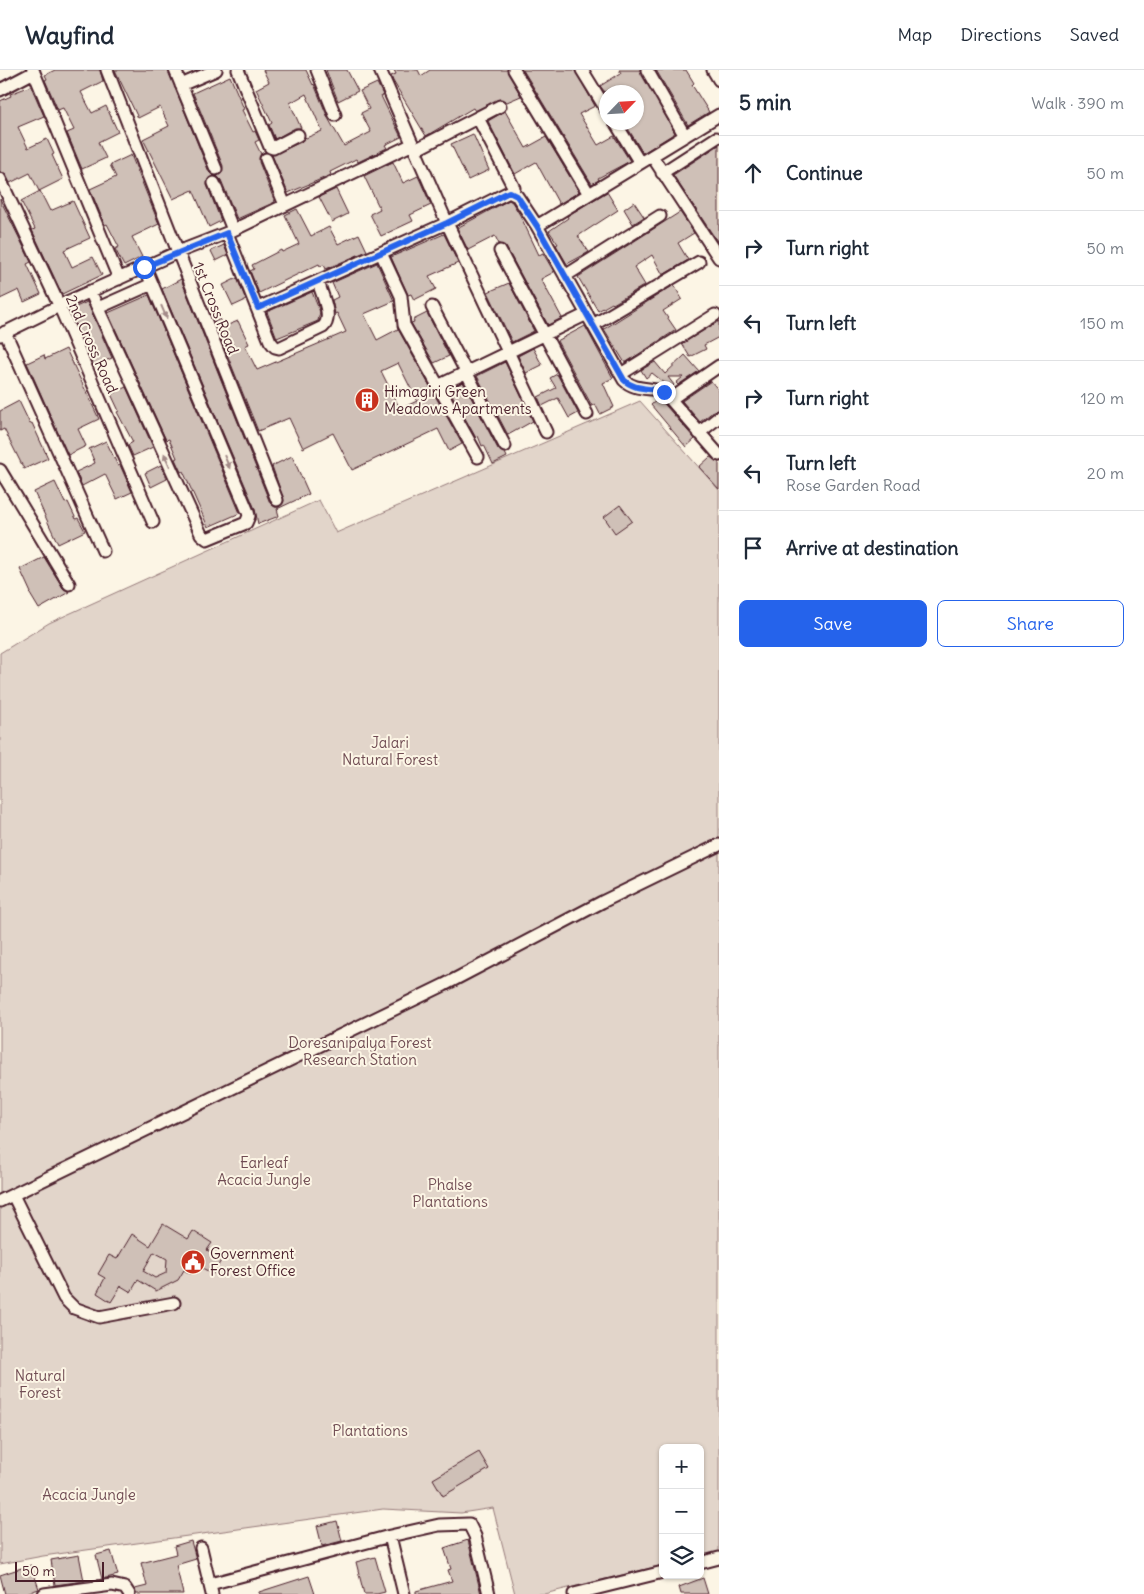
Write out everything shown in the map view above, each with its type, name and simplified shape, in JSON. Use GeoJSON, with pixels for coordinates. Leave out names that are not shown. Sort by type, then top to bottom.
{"type":"FeatureCollection","features":[{"type":"Feature","properties":{"kind":"street","name":"1st Cross Road"},"geometry":{"type":"LineString","coordinates":[[107,70],[277,500]]}},
{"type":"Feature","properties":{"kind":"street"},"geometry":{"type":"LineString","coordinates":[[175,70],[216,169]]}},
{"type":"Feature","properties":{"kind":"street"},"geometry":{"type":"LineString","coordinates":[[181,85],[216,70]]}},
{"type":"Feature","properties":{"kind":"street"},"geometry":{"type":"LineString","coordinates":[[238,70],[270,147],[273,148],[298,134]]}},
{"type":"Feature","properties":{"kind":"street"},"geometry":{"type":"LineString","coordinates":[[317,70],[335,115]]}},
{"type":"Feature","properties":{"kind":"street"},"geometry":{"type":"LineString","coordinates":[[380,70],[447,223],[546,432]]}},
{"type":"Feature","properties":{"kind":"street"},"geometry":{"type":"LineString","coordinates":[[514,70],[589,194]]}},
{"type":"Feature","properties":{"kind":"street"},"geometry":{"type":"LineString","coordinates":[[582,70],[599,98]]}},
{"type":"Feature","properties":{"kind":"street"},"geometry":{"type":"LineString","coordinates":[[648,70],[685,136]]}},
{"type":"Feature","properties":{"kind":"street"},"geometry":{"type":"LineString","coordinates":[[714,70],[719,80]]}},
{"type":"Feature","properties":{"kind":"street"},"geometry":{"type":"LineString","coordinates":[[0,90],[34,71],[119,279]]}},
{"type":"Feature","properties":{"kind":"street"},"geometry":{"type":"LineString","coordinates":[[103,551],[2,334],[59,305],[178,252],[230,232],[286,204],[478,118],[500,106]]}},
{"type":"Feature","properties":{"kind":"street"},"geometry":{"type":"LineString","coordinates":[[537,226],[719,115]]}},
{"type":"Feature","properties":{"kind":"street"},"geometry":{"type":"LineString","coordinates":[[478,118],[514,188],[513,193]]}},
{"type":"Feature","properties":{"kind":"street"},"geometry":{"type":"LineString","coordinates":[[662,172],[717,141],[706,123]]}},
{"type":"Feature","properties":{"kind":"street"},"geometry":{"type":"LineString","coordinates":[[620,130],[640,163]]}},
{"type":"Feature","properties":{"kind":"street"},"geometry":{"type":"LineString","coordinates":[[652,156],[719,258]]}},
{"type":"Feature","properties":{"kind":"street"},"geometry":{"type":"LineString","coordinates":[[266,159],[286,204]]}},
{"type":"Feature","properties":{"kind":"street","name":"2nd Cross Road"},"geometry":{"type":"LineString","coordinates":[[0,179],[59,305],[153,522]]}},
{"type":"Feature","properties":{"kind":"street"},"geometry":{"type":"LineString","coordinates":[[214,183],[270,341],[275,347],[279,348],[326,324],[328,317],[318,281]]}},
{"type":"Feature","properties":{"kind":"street"},"geometry":{"type":"LineString","coordinates":[[258,308],[447,223],[509,192],[513,193],[537,226],[622,377],[633,387],[656,389],[664,392],[719,455]]}},
{"type":"Feature","properties":{"kind":"street"},"geometry":{"type":"LineString","coordinates":[[565,276],[660,216]]}},
{"type":"Feature","properties":{"kind":"street"},"geometry":{"type":"LineString","coordinates":[[500,251],[543,335],[587,414]]}},
{"type":"Feature","properties":{"kind":"street"},"geometry":{"type":"LineString","coordinates":[[381,253],[402,296],[404,324],[478,457]]}},
{"type":"Feature","properties":{"kind":"street"},"geometry":{"type":"LineString","coordinates":[[593,325],[699,262]]}},
{"type":"Feature","properties":{"kind":"street"},"geometry":{"type":"LineString","coordinates":[[90,291],[201,534],[207,539],[246,523],[248,512],[144,267]]}},
{"type":"Feature","properties":{"kind":"street"},"geometry":{"type":"LineString","coordinates":[[98,308],[152,284]]}},
{"type":"Feature","properties":{"kind":"street"},"geometry":{"type":"LineString","coordinates":[[432,307],[504,446]]}},
{"type":"Feature","properties":{"kind":"street"},"geometry":{"type":"LineString","coordinates":[[438,386],[587,314]]}},
{"type":"Feature","properties":{"kind":"street"},"geometry":{"type":"LineString","coordinates":[[622,377],[715,315]]}},
{"type":"Feature","properties":{"kind":"street"},"geometry":{"type":"LineString","coordinates":[[671,399],[719,366]]}},
{"type":"Feature","properties":{"kind":"street"},"geometry":{"type":"LineString","coordinates":[[699,433],[719,417]]}},
{"type":"Feature","properties":{"kind":"street"},"geometry":{"type":"LineString","coordinates":[[0,470],[69,584]]}},
{"type":"Feature","properties":{"kind":"street"},"geometry":{"type":"LineString","coordinates":[[0,1201],[444,985],[602,902],[719,845]]}},
{"type":"Feature","properties":{"kind":"street"},"geometry":{"type":"LineString","coordinates":[[13,1195],[64,1298],[74,1308],[99,1317],[174,1303]]}},
{"type":"Feature","properties":{"kind":"street"},"geometry":{"type":"LineString","coordinates":[[201,1548],[211,1589],[390,1536],[439,1525],[468,1524],[474,1536],[489,1594]]}},
{"type":"Feature","properties":{"kind":"street"},"geometry":{"type":"LineString","coordinates":[[390,1536],[404,1594]]}},
{"type":"Feature","properties":{"kind":"street"},"geometry":{"type":"LineString","coordinates":[[704,1562],[719,1558]]}},
{"type":"Feature","properties":{"kind":"street"},"geometry":{"type":"LineString","coordinates":[[574,1594],[659,1573]]}},
{"type":"Feature","properties":{"kind":"street"},"geometry":{"type":"LineString","coordinates":[[44,1594],[112,1585],[125,1588],[129,1594]]}},
{"type":"Feature","properties":{"kind":"green space","name":"Doresanipalya Forest Research Station"},"geometry":{"type":"Polygon","coordinates":[[[640,401],[719,490],[719,1552],[704,1555],[704,1444],[659,1444],[659,1566],[544,1594],[515,1594],[493,1508],[461,1513],[383,1509],[43,1556],[0,1564],[0,653],[49,623],[319,500],[336,533],[640,401]]]}},
{"type":"Feature","properties":{"kind":"building"},"geometry":{"type":"Polygon","coordinates":[[[55,70],[100,70],[103,81],[81,92],[92,113],[106,106],[118,132],[98,142],[106,158],[82,169],[67,133],[74,130],[63,108],[58,110],[45,80],[47,79],[45,75],[55,70]]]}},
{"type":"Feature","properties":{"kind":"building"},"geometry":{"type":"Polygon","coordinates":[[[115,70],[168,70],[209,172],[213,176],[208,179],[207,185],[221,221],[209,227],[193,190],[173,199],[143,139],[169,126],[160,107],[138,118],[115,70]]]}},
{"type":"Feature","properties":{"kind":"building"},"geometry":{"type":"Polygon","coordinates":[[[263,70],[306,70],[328,118],[344,146],[371,132],[361,113],[369,109],[360,91],[377,83],[383,95],[381,96],[401,137],[385,145],[387,148],[358,162],[356,159],[330,172],[331,175],[288,193],[272,155],[301,142],[305,137],[322,131],[306,94],[290,103],[301,128],[295,128],[275,139],[269,125],[272,123],[256,89],[269,82],[263,70]]]}},
{"type":"Feature","properties":{"kind":"building"},"geometry":{"type":"Polygon","coordinates":[[[326,70],[347,70],[358,91],[338,101],[326,70]]]}},
{"type":"Feature","properties":{"kind":"building"},"geometry":{"type":"Polygon","coordinates":[[[394,70],[418,70],[421,76],[430,70],[507,70],[521,96],[507,102],[500,99],[475,111],[473,108],[426,136],[393,81],[391,76],[396,74],[394,70]]]}},
{"type":"Feature","properties":{"kind":"building"},"geometry":{"type":"Polygon","coordinates":[[[523,70],[575,70],[595,106],[579,114],[598,145],[614,136],[630,161],[598,178],[599,180],[592,184],[523,70]]]}},
{"type":"Feature","properties":{"kind":"building"},"geometry":{"type":"Polygon","coordinates":[[[619,70],[640,70],[675,133],[643,153],[629,130],[644,130],[644,85],[602,85],[621,73],[619,70]]]}},
{"type":"Feature","properties":{"kind":"building"},"geometry":{"type":"Polygon","coordinates":[[[656,70],[686,70],[694,83],[692,85],[709,112],[688,125],[656,70]]]}},
{"type":"Feature","properties":{"kind":"building"},"geometry":{"type":"Polygon","coordinates":[[[230,76],[244,109],[242,110],[259,140],[255,142],[261,154],[259,162],[275,202],[237,219],[221,180],[217,176],[222,173],[223,166],[193,93],[230,76]]]}},
{"type":"Feature","properties":{"kind":"building"},"geometry":{"type":"Polygon","coordinates":[[[31,86],[44,116],[18,127],[28,148],[47,139],[63,179],[39,191],[30,173],[10,183],[5,173],[0,172],[0,101],[11,96],[10,94],[31,86]]]}},
{"type":"Feature","properties":{"kind":"building"},"geometry":{"type":"Polygon","coordinates":[[[505,111],[526,148],[546,137],[579,192],[559,204],[536,162],[515,174],[488,121],[505,111]]]}},
{"type":"Feature","properties":{"kind":"building"},"geometry":{"type":"Polygon","coordinates":[[[473,134],[489,170],[468,180],[451,144],[473,134]]]}},
{"type":"Feature","properties":{"kind":"building"},"geometry":{"type":"Polygon","coordinates":[[[719,145],[719,244],[673,175],[719,145]]]}},
{"type":"Feature","properties":{"kind":"building"},"geometry":{"type":"Polygon","coordinates":[[[131,155],[159,224],[132,237],[142,257],[124,266],[115,249],[119,247],[107,224],[105,225],[90,189],[116,177],[110,165],[131,155]]]}},
{"type":"Feature","properties":{"kind":"building"},"geometry":{"type":"Polygon","coordinates":[[[393,162],[403,183],[418,176],[431,205],[410,215],[413,221],[381,236],[370,214],[380,209],[364,176],[393,162]]]}},
{"type":"Feature","properties":{"kind":"building"},"geometry":{"type":"Polygon","coordinates":[[[336,189],[348,214],[332,222],[319,197],[336,189]]]}},
{"type":"Feature","properties":{"kind":"building"},"geometry":{"type":"Polygon","coordinates":[[[40,191],[50,211],[73,201],[90,238],[64,250],[72,267],[93,257],[102,275],[62,294],[32,230],[35,229],[21,201],[40,191]]]}},
{"type":"Feature","properties":{"kind":"building"},"geometry":{"type":"Polygon","coordinates":[[[607,192],[618,210],[578,236],[589,252],[567,264],[556,245],[558,244],[549,231],[568,218],[567,216],[607,192]]]}},
{"type":"Feature","properties":{"kind":"building"},"geometry":{"type":"Polygon","coordinates":[[[0,199],[31,262],[27,264],[41,294],[24,302],[19,290],[0,299],[0,199]]]}},
{"type":"Feature","properties":{"kind":"building"},"geometry":{"type":"Polygon","coordinates":[[[509,200],[520,215],[539,255],[543,253],[554,272],[541,279],[562,318],[548,325],[506,247],[499,244],[495,236],[468,250],[457,228],[509,200]]]}},
{"type":"Feature","properties":{"kind":"building"},"geometry":{"type":"Polygon","coordinates":[[[634,202],[644,217],[633,224],[624,209],[634,202]]]}},
{"type":"Feature","properties":{"kind":"building"},"geometry":{"type":"Polygon","coordinates":[[[297,209],[311,236],[329,227],[338,244],[359,234],[367,251],[326,269],[324,265],[320,266],[319,264],[259,293],[250,271],[254,269],[252,265],[281,250],[282,252],[299,244],[285,215],[297,209]]]}},
{"type":"Feature","properties":{"kind":"building"},"geometry":{"type":"Polygon","coordinates":[[[680,212],[694,233],[678,243],[688,260],[663,275],[652,255],[634,267],[645,285],[598,311],[578,277],[680,212]]]}},
{"type":"Feature","properties":{"kind":"building"},"geometry":{"type":"Polygon","coordinates":[[[444,234],[458,263],[429,276],[436,289],[414,300],[411,294],[408,295],[391,257],[444,234]]]}},
{"type":"Feature","properties":{"kind":"building"},"geometry":{"type":"Polygon","coordinates":[[[224,245],[228,255],[216,261],[211,251],[224,245]]]}},
{"type":"Feature","properties":{"kind":"building"},"geometry":{"type":"Polygon","coordinates":[[[377,263],[394,301],[364,314],[377,340],[398,329],[462,444],[449,451],[438,429],[352,470],[333,433],[303,448],[289,418],[258,431],[214,322],[220,319],[223,327],[238,321],[249,344],[245,346],[257,370],[346,332],[337,313],[335,314],[332,300],[338,297],[332,283],[377,263]],[[398,363],[381,371],[400,409],[417,401],[398,363]]]}},
{"type":"Feature","properties":{"kind":"building"},"geometry":{"type":"Polygon","coordinates":[[[237,278],[246,300],[233,306],[223,285],[237,278]]]}},
{"type":"Feature","properties":{"kind":"building"},"geometry":{"type":"Polygon","coordinates":[[[181,279],[270,503],[275,507],[279,507],[284,501],[272,466],[292,456],[309,494],[277,509],[279,516],[258,524],[255,509],[162,289],[181,279]]]}},
{"type":"Feature","properties":{"kind":"building"},"geometry":{"type":"Polygon","coordinates":[[[509,283],[534,331],[512,342],[488,292],[509,283]]]}},
{"type":"Feature","properties":{"kind":"building"},"geometry":{"type":"Polygon","coordinates":[[[674,285],[682,299],[663,311],[676,330],[625,363],[604,329],[674,285]]]}},
{"type":"Feature","properties":{"kind":"building"},"geometry":{"type":"Polygon","coordinates":[[[312,292],[320,312],[318,321],[277,338],[267,312],[312,292]]]}},
{"type":"Feature","properties":{"kind":"building"},"geometry":{"type":"Polygon","coordinates":[[[149,295],[240,513],[208,527],[183,471],[181,472],[175,459],[177,458],[169,439],[166,440],[108,313],[149,295]]]}},
{"type":"Feature","properties":{"kind":"building"},"geometry":{"type":"Polygon","coordinates":[[[87,302],[112,358],[94,366],[69,310],[87,302]]]}},
{"type":"Feature","properties":{"kind":"building"},"geometry":{"type":"Polygon","coordinates":[[[427,313],[449,356],[434,363],[411,323],[427,313]]]}},
{"type":"Feature","properties":{"kind":"building"},"geometry":{"type":"Polygon","coordinates":[[[719,321],[719,337],[704,345],[706,349],[690,357],[682,344],[719,321]]]}},
{"type":"Feature","properties":{"kind":"building"},"geometry":{"type":"Polygon","coordinates":[[[585,326],[613,378],[603,383],[614,407],[600,414],[595,404],[592,406],[557,341],[585,326]]]}},
{"type":"Feature","properties":{"kind":"building"},"geometry":{"type":"Polygon","coordinates":[[[533,348],[542,365],[526,373],[518,356],[533,348]]]}},
{"type":"Feature","properties":{"kind":"building"},"geometry":{"type":"Polygon","coordinates":[[[66,349],[99,419],[78,429],[86,446],[68,455],[27,363],[44,355],[45,359],[66,349]]]}},
{"type":"Feature","properties":{"kind":"building"},"geometry":{"type":"Polygon","coordinates":[[[685,355],[699,371],[678,385],[676,383],[683,377],[668,377],[674,385],[671,388],[652,373],[646,378],[641,370],[655,362],[665,374],[685,355]]]}},
{"type":"Feature","properties":{"kind":"building"},"geometry":{"type":"Polygon","coordinates":[[[505,362],[533,421],[508,435],[477,376],[505,362]]]}},
{"type":"Feature","properties":{"kind":"building"},"geometry":{"type":"Polygon","coordinates":[[[557,374],[578,413],[569,418],[558,398],[542,406],[538,397],[556,388],[550,378],[557,374]]]}},
{"type":"Feature","properties":{"kind":"building"},"geometry":{"type":"Polygon","coordinates":[[[711,381],[719,391],[719,410],[714,411],[700,422],[682,401],[711,381]]]}},
{"type":"Feature","properties":{"kind":"building"},"geometry":{"type":"Polygon","coordinates":[[[463,382],[498,449],[505,453],[507,457],[493,464],[484,445],[482,446],[478,436],[476,438],[449,389],[463,382]]]}},
{"type":"Feature","properties":{"kind":"building"},"geometry":{"type":"Polygon","coordinates":[[[126,387],[153,447],[133,456],[128,445],[133,442],[117,412],[119,411],[111,394],[126,387]]]}},
{"type":"Feature","properties":{"kind":"building"},"geometry":{"type":"Polygon","coordinates":[[[659,398],[695,439],[686,447],[651,405],[659,398]]]}},
{"type":"Feature","properties":{"kind":"building"},"geometry":{"type":"Polygon","coordinates":[[[19,401],[30,424],[32,423],[48,458],[24,469],[4,429],[0,431],[0,411],[19,401]]]}},
{"type":"Feature","properties":{"kind":"building"},"geometry":{"type":"Polygon","coordinates":[[[106,441],[118,466],[120,465],[132,492],[117,499],[105,474],[82,486],[76,472],[95,463],[89,449],[106,441]]]}},
{"type":"Feature","properties":{"kind":"building"},"geometry":{"type":"Polygon","coordinates":[[[710,457],[719,462],[719,489],[699,467],[710,457]]]}},
{"type":"Feature","properties":{"kind":"building"},"geometry":{"type":"Polygon","coordinates":[[[161,465],[167,479],[151,487],[145,473],[161,465]]]}},
{"type":"Feature","properties":{"kind":"building"},"geometry":{"type":"Polygon","coordinates":[[[55,482],[65,503],[68,502],[76,519],[78,518],[85,531],[58,544],[34,492],[55,482]]]}},
{"type":"Feature","properties":{"kind":"building"},"geometry":{"type":"Polygon","coordinates":[[[620,505],[632,521],[615,533],[604,517],[620,505]]]}},
{"type":"Feature","properties":{"kind":"building"},"geometry":{"type":"Polygon","coordinates":[[[44,557],[63,588],[69,592],[39,609],[30,594],[20,569],[44,557]]]}},
{"type":"Feature","properties":{"kind":"building","name":"Government Forest Office"},"geometry":{"type":"Polygon","coordinates":[[[163,1224],[188,1239],[193,1231],[212,1243],[207,1250],[222,1259],[213,1274],[197,1265],[191,1274],[184,1270],[178,1280],[156,1291],[138,1280],[131,1292],[121,1286],[111,1302],[97,1293],[105,1278],[98,1274],[109,1255],[117,1259],[132,1234],[150,1246],[163,1224]],[[154,1252],[143,1271],[155,1278],[166,1273],[167,1259],[154,1252]]]}},
{"type":"Feature","properties":{"kind":"building"},"geometry":{"type":"Polygon","coordinates":[[[479,1452],[489,1469],[443,1496],[433,1479],[479,1452]]]}},
{"type":"Feature","properties":{"kind":"building"},"geometry":{"type":"Polygon","coordinates":[[[337,1521],[342,1541],[322,1546],[317,1526],[337,1521]]]}},
{"type":"Feature","properties":{"kind":"building"},"geometry":{"type":"Polygon","coordinates":[[[468,1540],[481,1594],[416,1594],[416,1591],[452,1581],[448,1570],[451,1569],[444,1548],[468,1540]]]}},
{"type":"Feature","properties":{"kind":"building"},"geometry":{"type":"Polygon","coordinates":[[[191,1541],[196,1559],[176,1565],[183,1594],[136,1594],[135,1589],[147,1586],[141,1563],[176,1554],[174,1546],[191,1541]]]}},
{"type":"Feature","properties":{"kind":"building"},"geometry":{"type":"Polygon","coordinates":[[[111,1551],[118,1575],[102,1579],[96,1555],[111,1551]]]}},
{"type":"Feature","properties":{"kind":"building"},"geometry":{"type":"Polygon","coordinates":[[[79,1555],[84,1581],[55,1585],[51,1560],[79,1555]]]}},
{"type":"Feature","properties":{"kind":"building"},"geometry":{"type":"Polygon","coordinates":[[[375,1557],[385,1592],[364,1594],[356,1562],[375,1557]]]}},
{"type":"Feature","properties":{"kind":"building"},"geometry":{"type":"Polygon","coordinates":[[[31,1565],[39,1589],[23,1594],[5,1594],[0,1575],[31,1565]]]}},
{"type":"Feature","properties":{"kind":"building"},"geometry":{"type":"Polygon","coordinates":[[[309,1576],[315,1594],[259,1594],[259,1592],[309,1576]]]}},
{"type":"Feature","properties":{"kind":"building"},"geometry":{"type":"Polygon","coordinates":[[[703,1579],[708,1594],[681,1594],[679,1587],[703,1579]]]}},
{"type":"Feature","properties":{"kind":"place","name":"Himagiri Green Meadows Apartments"},"geometry":{"type":"Point","coordinates":[367,400]}},
{"type":"Feature","properties":{"kind":"place","name":"Government Forest Office"},"geometry":{"type":"Point","coordinates":[193,1262]}},
{"type":"Feature","properties":{"kind":"route"},"geometry":{"type":"LineString","coordinates":[[144,267],[227,233],[258,308],[447,223],[509,192],[517,196],[537,226],[624,380],[633,387],[656,389],[664,392]]}},
{"type":"Feature","properties":{"kind":"park label","name":"Jalari Natural Forest"},"geometry":{"type":"Point","coordinates":[390,750]}},
{"type":"Feature","properties":{"kind":"park label","name":"Earleaf Acacia Jungle"},"geometry":{"type":"Point","coordinates":[264,1170]}},
{"type":"Feature","properties":{"kind":"park label","name":"Phalse Plantations"},"geometry":{"type":"Point","coordinates":[450,1192]}},
{"type":"Feature","properties":{"kind":"park label","name":"Natural Forest"},"geometry":{"type":"Point","coordinates":[40,1384]}},
{"type":"Feature","properties":{"kind":"park label","name":"Plantations"},"geometry":{"type":"Point","coordinates":[370,1430]}},
{"type":"Feature","properties":{"kind":"park label","name":"Acacia Jungle"},"geometry":{"type":"Point","coordinates":[89,1494]}}]}
